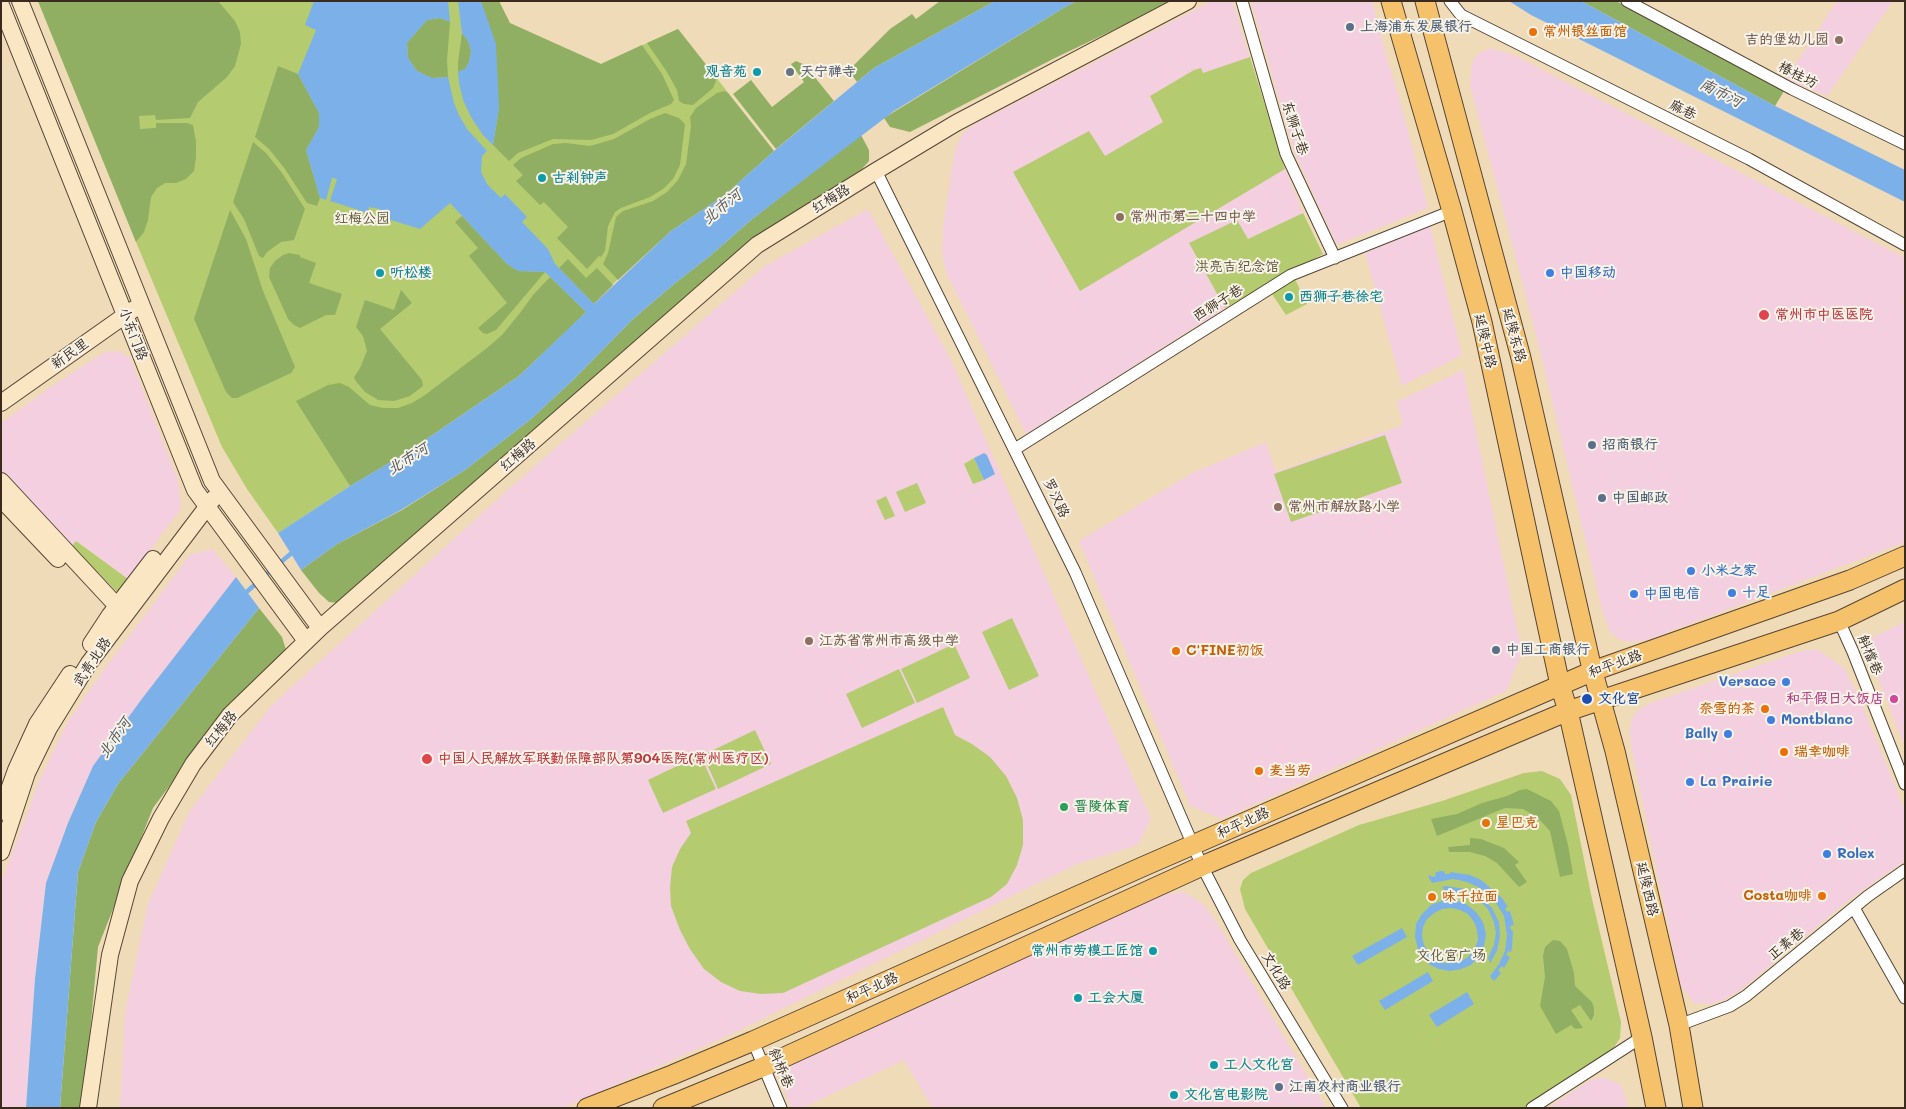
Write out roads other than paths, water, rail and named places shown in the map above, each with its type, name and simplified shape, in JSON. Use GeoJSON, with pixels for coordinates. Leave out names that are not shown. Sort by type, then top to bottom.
{"type":"FeatureCollection","features":[{"type":"Feature","properties":{"kind":"main road","name":"延陵中路"},"geometry":{"type":"LineString","coordinates":[[1391,1],[1452,210],[1482,322],[1560,685]]}},
{"type":"Feature","properties":{"kind":"main road","name":"延陵东路"},"geometry":{"type":"LineString","coordinates":[[1425,1],[1521,358],[1593,671]]}},
{"type":"Feature","properties":{"kind":"main road","name":"和平北路"},"geometry":{"type":"LineString","coordinates":[[587,1108],[672,1076],[753,1041],[1193,845],[1593,671],[1850,580],[1905,556]]}},
{"type":"Feature","properties":{"kind":"main road","name":"和平北路"},"geometry":{"type":"LineString","coordinates":[[663,1108],[764,1066],[1202,866],[1568,711],[1599,699],[1839,621],[1905,589]]}},
{"type":"Feature","properties":{"kind":"main road","name":"延陵西路"},"geometry":{"type":"LineString","coordinates":[[1593,671],[1614,751],[1679,1025],[1693,1108]]}},
{"type":"Feature","properties":{"kind":"main road"},"geometry":{"type":"LineString","coordinates":[[1560,685],[1568,711],[1642,1037],[1656,1108]]}},
{"type":"Feature","properties":{"kind":"street","name":"小东门路"},"geometry":{"type":"LineString","coordinates":[[20,1],[140,306],[215,486],[320,628]]}},
{"type":"Feature","properties":{"kind":"street","name":"红梅路"},"geometry":{"type":"LineString","coordinates":[[88,1108],[110,955],[130,881],[161,818],[193,764],[230,715],[320,628],[757,245],[876,170],[956,123],[1188,1]]}},
{"type":"Feature","properties":{"kind":"street","name":"东狮子巷"},"geometry":{"type":"LineString","coordinates":[[1242,1],[1286,154],[1335,258]]}},
{"type":"Feature","properties":{"kind":"street","name":"麻巷"},"geometry":{"type":"LineString","coordinates":[[1450,1],[1461,15],[1748,159],[1905,245]]}},
{"type":"Feature","properties":{"kind":"street","name":"椿桂坊"},"geometry":{"type":"LineString","coordinates":[[1627,1],[1808,97],[1905,144]]}},
{"type":"Feature","properties":{"kind":"street","name":"小东门路"},"geometry":{"type":"LineString","coordinates":[[1,5],[195,490],[306,641]]}},
{"type":"Feature","properties":{"kind":"street","name":"罗汉路"},"geometry":{"type":"LineString","coordinates":[[876,170],[1076,572],[1193,845]]}},
{"type":"Feature","properties":{"kind":"street","name":"西狮子巷"},"geometry":{"type":"LineString","coordinates":[[1015,448],[1292,275],[1452,210]]}},
{"type":"Feature","properties":{"kind":"street","name":"新民里"},"geometry":{"type":"LineString","coordinates":[[1,403],[140,306]]}},
{"type":"Feature","properties":{"kind":"street"},"geometry":{"type":"LineString","coordinates":[[1,481],[117,613]]}},
{"type":"Feature","properties":{"kind":"street","name":"武青北路"},"geometry":{"type":"LineString","coordinates":[[1,812],[16,770],[37,724],[117,613],[215,486]]}},
{"type":"Feature","properties":{"kind":"street"},"geometry":{"type":"LineString","coordinates":[[1,499],[117,613]]}},
{"type":"Feature","properties":{"kind":"street","name":"武青北路"},"geometry":{"type":"LineString","coordinates":[[1,852],[27,773],[49,728],[117,613]]}},
{"type":"Feature","properties":{"kind":"street","name":"斛檔巷"},"geometry":{"type":"LineString","coordinates":[[1839,621],[1905,784]]}},
{"type":"Feature","properties":{"kind":"street","name":"文化路"},"geometry":{"type":"LineString","coordinates":[[1193,845],[1240,940],[1342,1108]]}},
{"type":"Feature","properties":{"kind":"street","name":"正素巷"},"geometry":{"type":"LineString","coordinates":[[1679,1025],[1730,1006],[1746,996],[1854,908],[1905,870]]}},
{"type":"Feature","properties":{"kind":"street"},"geometry":{"type":"LineString","coordinates":[[1854,908],[1905,998]]}},
{"type":"Feature","properties":{"kind":"street"},"geometry":{"type":"LineString","coordinates":[[1532,1108],[1642,1037]]}},
{"type":"Feature","properties":{"kind":"street","name":"斜桥巷"},"geometry":{"type":"LineString","coordinates":[[753,1041],[782,1108]]}},
{"type":"Feature","properties":{"kind":"water"},"geometry":{"type":"Polygon","coordinates":[[[314,1],[448,1],[450,22],[440,18],[427,20],[407,43],[408,58],[417,71],[432,78],[448,77],[459,115],[467,129],[487,151],[482,156],[481,172],[487,184],[501,198],[505,194],[527,217],[522,222],[548,249],[555,264],[594,304],[671,231],[725,195],[774,151],[874,68],[995,1],[1077,1],[894,111],[751,220],[674,284],[633,319],[573,380],[531,419],[465,470],[401,510],[337,544],[301,570],[278,533],[350,486],[406,453],[519,376],[586,312],[545,272],[518,271],[507,264],[450,203],[420,229],[378,216],[380,209],[369,207],[368,213],[330,201],[337,179],[332,178],[326,200],[320,198],[306,150],[319,127],[319,113],[298,74],[316,30],[305,25],[314,1]]]}},
{"type":"Feature","properties":{"kind":"water"},"geometry":{"type":"Polygon","coordinates":[[[458,1],[481,1],[496,44],[499,108],[493,145],[483,135],[471,117],[463,100],[458,72],[465,69],[469,62],[471,51],[468,41],[462,33],[458,1]]]}},
{"type":"Feature","properties":{"kind":"water","name":"南市河"},"geometry":{"type":"Polygon","coordinates":[[[1509,1],[1581,1],[1775,106],[1905,170],[1905,202],[1531,15],[1509,1]]]}},
{"type":"Feature","properties":{"kind":"water"},"geometry":{"type":"Polygon","coordinates":[[[984,453],[987,455],[995,474],[984,480],[974,458],[984,453]]]}},
{"type":"Feature","properties":{"kind":"water"},"geometry":{"type":"Polygon","coordinates":[[[236,577],[259,608],[118,784],[96,822],[78,872],[60,1108],[26,1108],[35,979],[46,883],[68,823],[93,766],[141,700],[236,577]]]}},
{"type":"Feature","properties":{"kind":"water"},"geometry":{"type":"Polygon","coordinates":[[[1444,871],[1445,874],[1450,874],[1450,872],[1470,875],[1481,880],[1502,898],[1508,907],[1505,908],[1507,912],[1510,911],[1514,925],[1510,926],[1513,931],[1512,948],[1511,952],[1508,951],[1506,955],[1510,957],[1504,968],[1502,966],[1498,970],[1501,973],[1494,981],[1490,976],[1499,964],[1505,951],[1507,936],[1504,916],[1492,897],[1480,888],[1467,882],[1453,879],[1432,883],[1428,876],[1436,876],[1435,873],[1444,871]]]}},
{"type":"Feature","properties":{"kind":"water"},"geometry":{"type":"Polygon","coordinates":[[[1442,887],[1465,889],[1479,895],[1492,908],[1499,922],[1500,936],[1497,951],[1490,963],[1488,958],[1494,945],[1496,933],[1494,922],[1488,909],[1477,898],[1464,893],[1445,891],[1442,887]]]}},
{"type":"Feature","properties":{"kind":"water"},"geometry":{"type":"Polygon","coordinates":[[[1455,900],[1466,904],[1476,912],[1483,922],[1486,934],[1484,946],[1479,957],[1471,965],[1461,969],[1450,971],[1439,969],[1430,965],[1419,953],[1415,937],[1416,924],[1431,905],[1442,901],[1455,900]],[[1442,909],[1427,919],[1423,927],[1424,945],[1435,959],[1444,963],[1462,961],[1469,956],[1478,940],[1474,922],[1468,914],[1460,910],[1442,909]]]}},
{"type":"Feature","properties":{"kind":"water"},"geometry":{"type":"Polygon","coordinates":[[[1402,928],[1407,937],[1358,965],[1352,956],[1402,928]]]}},
{"type":"Feature","properties":{"kind":"water"},"geometry":{"type":"Polygon","coordinates":[[[1428,972],[1433,981],[1385,1010],[1379,1001],[1428,972]]]}},
{"type":"Feature","properties":{"kind":"water"},"geometry":{"type":"Polygon","coordinates":[[[1467,992],[1474,1004],[1437,1027],[1429,1015],[1467,992]]]}},
{"type":"Feature","properties":{"kind":"waterway","name":"北市河"},"geometry":{"type":"LineString","coordinates":[[263,577],[294,551]]}},
{"type":"Feature","properties":{"kind":"waterway","name":"北市河"},"geometry":{"type":"LineString","coordinates":[[243,595],[258,582]]}},
{"type":"Feature","properties":{"kind":"place","name":"上海浦东发展银行"},"geometry":{"type":"Point","coordinates":[1350,27]}},
{"type":"Feature","properties":{"kind":"place","name":"常州银丝面馆"},"geometry":{"type":"Point","coordinates":[1533,32]}},
{"type":"Feature","properties":{"kind":"place","name":"吉的堡幼儿园"},"geometry":{"type":"Point","coordinates":[1839,40]}},
{"type":"Feature","properties":{"kind":"place","name":"观音苑"},"geometry":{"type":"Point","coordinates":[757,72]}},
{"type":"Feature","properties":{"kind":"place","name":"天宁禅寺"},"geometry":{"type":"Point","coordinates":[790,72]}},
{"type":"Feature","properties":{"kind":"place","name":"古刹钟声"},"geometry":{"type":"Point","coordinates":[542,178]}},
{"type":"Feature","properties":{"kind":"place","name":"常州市第二十四中学"},"geometry":{"type":"Point","coordinates":[1120,217]}},
{"type":"Feature","properties":{"kind":"place","name":"听松楼"},"geometry":{"type":"Point","coordinates":[380,273]}},
{"type":"Feature","properties":{"kind":"place","name":"中国移动"},"geometry":{"type":"Point","coordinates":[1550,273]}},
{"type":"Feature","properties":{"kind":"place","name":"西狮子巷徐宅"},"geometry":{"type":"Point","coordinates":[1289,297]}},
{"type":"Feature","properties":{"kind":"place","name":"常州市中医医院"},"geometry":{"type":"Point","coordinates":[1764,315]}},
{"type":"Feature","properties":{"kind":"place","name":"招商银行"},"geometry":{"type":"Point","coordinates":[1592,445]}},
{"type":"Feature","properties":{"kind":"place","name":"中国邮政"},"geometry":{"type":"Point","coordinates":[1602,498]}},
{"type":"Feature","properties":{"kind":"place","name":"常州市解放路小学"},"geometry":{"type":"Point","coordinates":[1278,507]}},
{"type":"Feature","properties":{"kind":"place","name":"小米之家"},"geometry":{"type":"Point","coordinates":[1691,571]}},
{"type":"Feature","properties":{"kind":"place","name":"十足"},"geometry":{"type":"Point","coordinates":[1732,593]}},
{"type":"Feature","properties":{"kind":"place","name":"中国电信"},"geometry":{"type":"Point","coordinates":[1634,594]}},
{"type":"Feature","properties":{"kind":"place","name":"江苏省常州市高级中学"},"geometry":{"type":"Point","coordinates":[809,641]}},
{"type":"Feature","properties":{"kind":"place","name":"中国工商银行"},"geometry":{"type":"Point","coordinates":[1496,650]}},
{"type":"Feature","properties":{"kind":"place","name":"C'FINE初饭"},"geometry":{"type":"Point","coordinates":[1176,651]}},
{"type":"Feature","properties":{"kind":"place","name":"Versace"},"geometry":{"type":"Point","coordinates":[1786,682]}},
{"type":"Feature","properties":{"kind":"place","name":"文化宫"},"geometry":{"type":"Point","coordinates":[1587,699]}},
{"type":"Feature","properties":{"kind":"place","name":"和平假日大饭店"},"geometry":{"type":"Point","coordinates":[1894,699]}},
{"type":"Feature","properties":{"kind":"place","name":"奈雪的茶"},"geometry":{"type":"Point","coordinates":[1765,709]}},
{"type":"Feature","properties":{"kind":"place","name":"Montblanc"},"geometry":{"type":"Point","coordinates":[1771,720]}},
{"type":"Feature","properties":{"kind":"place","name":"Bally"},"geometry":{"type":"Point","coordinates":[1728,734]}},
{"type":"Feature","properties":{"kind":"place","name":"瑞幸咖啡"},"geometry":{"type":"Point","coordinates":[1784,752]}},
{"type":"Feature","properties":{"kind":"place","name":"中国人民解放军联勤保障部队第904医院(常州医疗区)"},"geometry":{"type":"Point","coordinates":[427,759]}},
{"type":"Feature","properties":{"kind":"place","name":"麦当劳"},"geometry":{"type":"Point","coordinates":[1259,771]}},
{"type":"Feature","properties":{"kind":"place","name":"La Prairie"},"geometry":{"type":"Point","coordinates":[1690,782]}},
{"type":"Feature","properties":{"kind":"place","name":"晋陵体育"},"geometry":{"type":"Point","coordinates":[1064,807]}},
{"type":"Feature","properties":{"kind":"place","name":"星巴克"},"geometry":{"type":"Point","coordinates":[1486,823]}},
{"type":"Feature","properties":{"kind":"place","name":"Rolex"},"geometry":{"type":"Point","coordinates":[1827,854]}},
{"type":"Feature","properties":{"kind":"place","name":"Costa咖啡"},"geometry":{"type":"Point","coordinates":[1822,896]}},
{"type":"Feature","properties":{"kind":"place","name":"味千拉面"},"geometry":{"type":"Point","coordinates":[1432,897]}},
{"type":"Feature","properties":{"kind":"place","name":"常州市劳模工匠馆"},"geometry":{"type":"Point","coordinates":[1153,951]}},
{"type":"Feature","properties":{"kind":"place","name":"工会大厦"},"geometry":{"type":"Point","coordinates":[1078,998]}},
{"type":"Feature","properties":{"kind":"place","name":"工人文化宫"},"geometry":{"type":"Point","coordinates":[1214,1065]}},
{"type":"Feature","properties":{"kind":"place","name":"江南农村商业银行"},"geometry":{"type":"Point","coordinates":[1279,1087]}},
{"type":"Feature","properties":{"kind":"place","name":"文化宫电影院"},"geometry":{"type":"Point","coordinates":[1174,1095]}},
{"type":"Feature","properties":{"kind":"park label","name":"红梅公园"},"geometry":{"type":"Point","coordinates":[362,219]}},
{"type":"Feature","properties":{"kind":"park label","name":"洪亮吉纪念馆"},"geometry":{"type":"Point","coordinates":[1237,267]}},
{"type":"Feature","properties":{"kind":"park label","name":"文化宫广场"},"geometry":{"type":"Point","coordinates":[1451,956]}}]}
